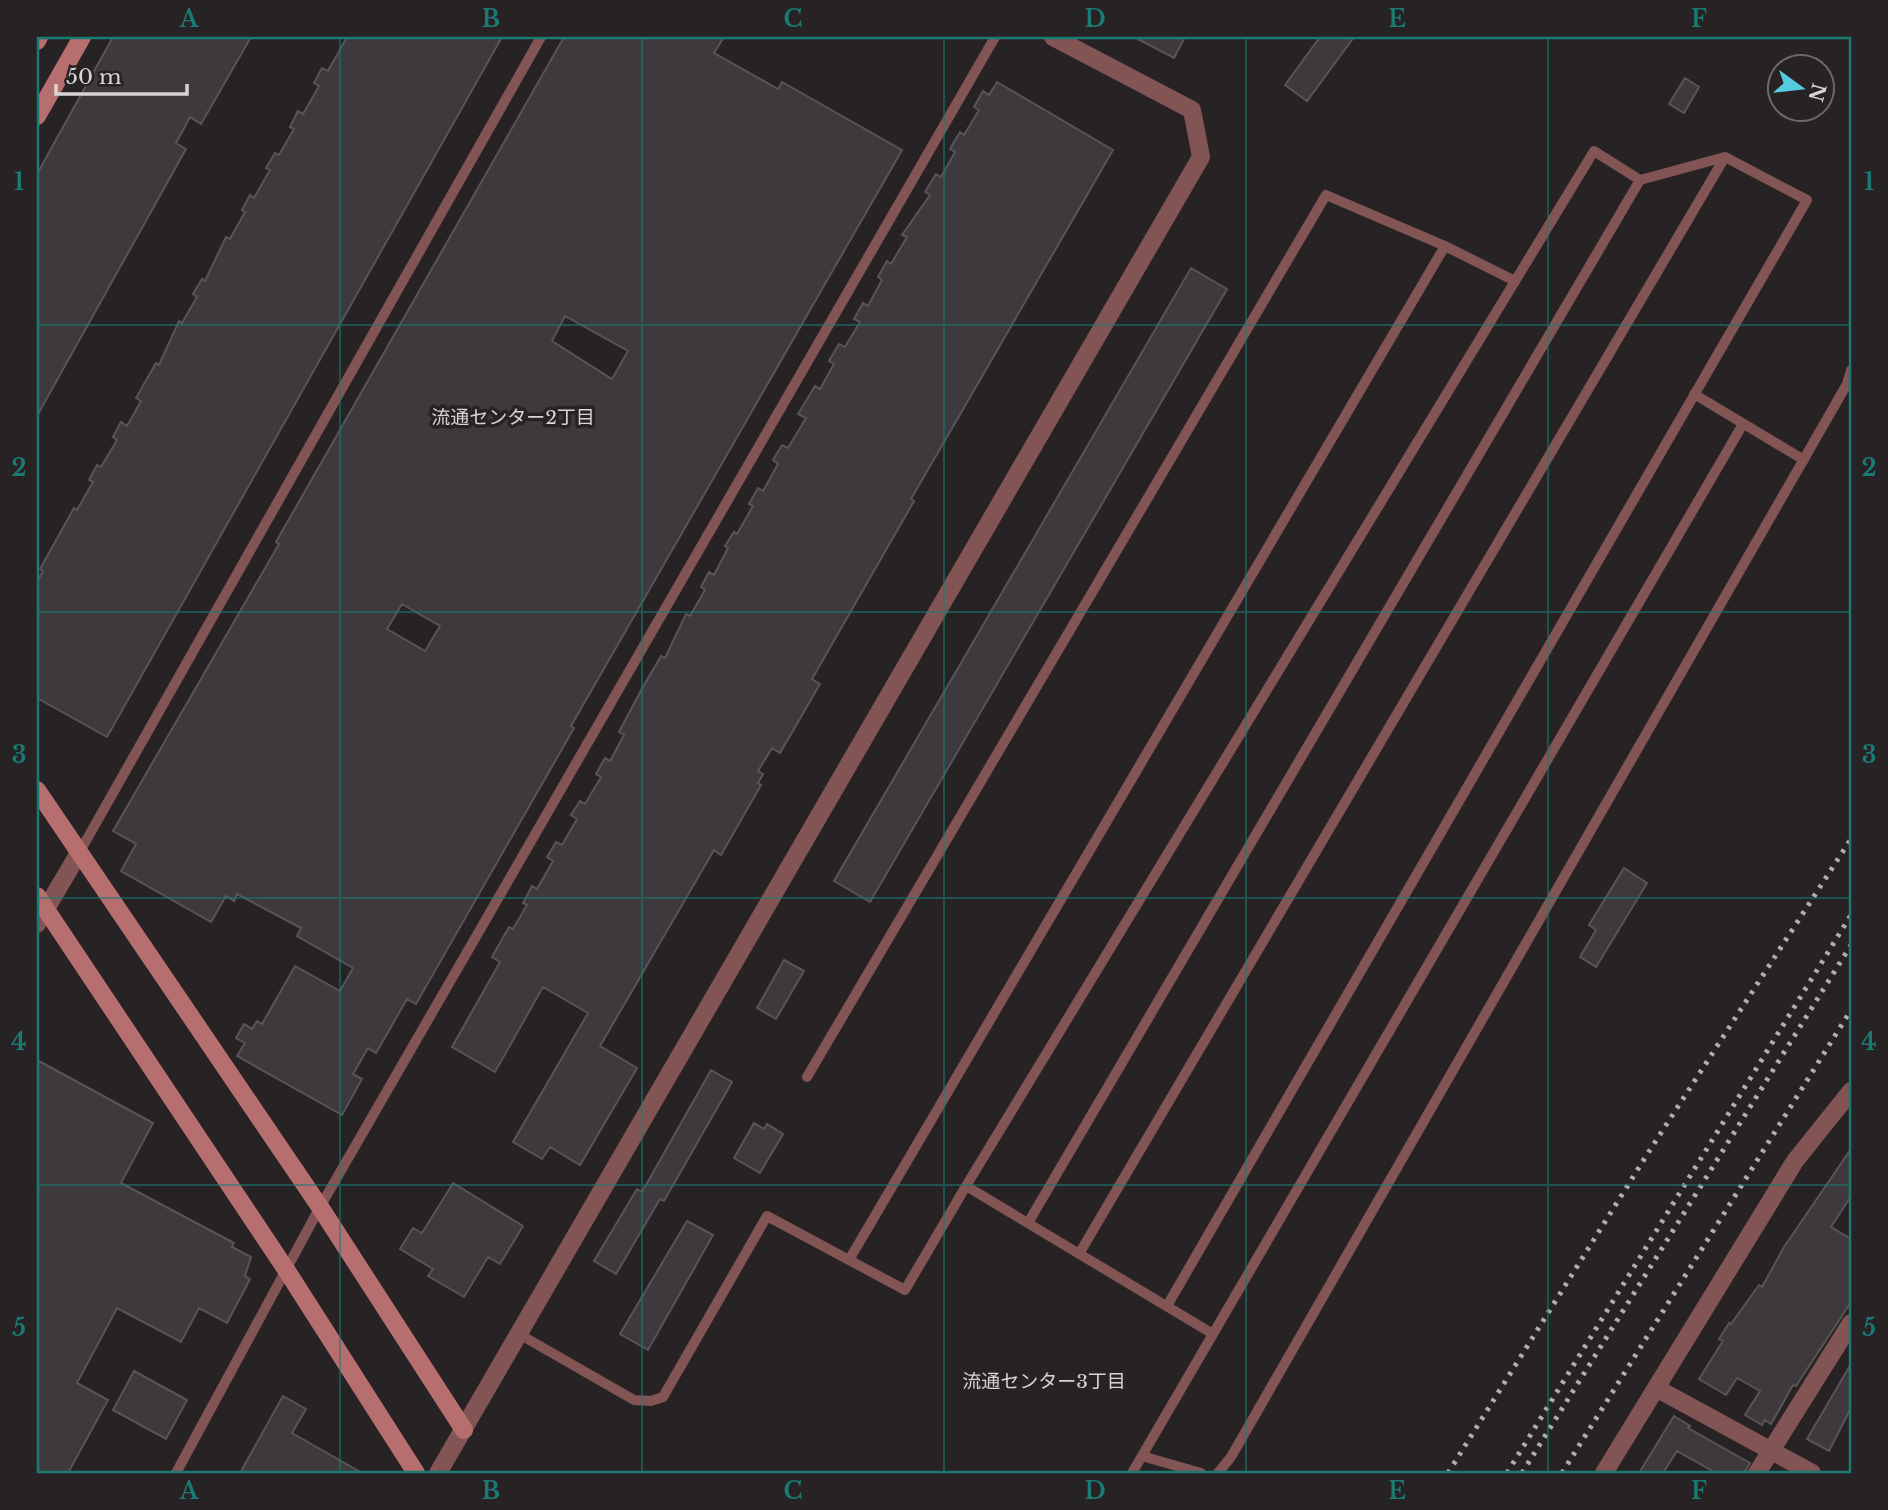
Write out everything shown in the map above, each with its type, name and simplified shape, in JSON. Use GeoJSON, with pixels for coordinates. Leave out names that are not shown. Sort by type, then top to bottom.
{"type":"FeatureCollection","features":[{"type":"Feature","properties":{"kind":"street"},"geometry":{"type":"LineString","coordinates":[[37,116],[82,37]]}},
{"type":"Feature","properties":{"kind":"street"},"geometry":{"type":"LineString","coordinates":[[438,1473],[1201,157],[1192,110],[1053,37]]}},
{"type":"Feature","properties":{"kind":"street"},"geometry":{"type":"LineString","coordinates":[[37,790],[320,1207],[464,1430]]}},
{"type":"Feature","properties":{"kind":"street"},"geometry":{"type":"LineString","coordinates":[[79,853],[39,910],[287,1271],[416,1473]]}},
{"type":"Feature","properties":{"kind":"street"},"geometry":{"type":"LineString","coordinates":[[1604,1473],[1795,1161],[1851,1091]]}},
{"type":"Feature","properties":{"kind":"street"},"geometry":{"type":"LineString","coordinates":[[1757,1473],[1848,1335]]}},
{"type":"Feature","properties":{"kind":"street"},"geometry":{"type":"LineString","coordinates":[[1656,1388],[1812,1473]]}},
{"type":"Feature","properties":{"kind":"lane"},"geometry":{"type":"LineString","coordinates":[[79,853],[541,37]]}},
{"type":"Feature","properties":{"kind":"lane"},"geometry":{"type":"LineString","coordinates":[[176,1473],[320,1207],[995,37]]}},
{"type":"Feature","properties":{"kind":"lane"},"geometry":{"type":"LineString","coordinates":[[519,1334],[634,1399],[651,1401],[663,1397],[766,1216],[905,1290],[1594,151],[1640,180]]}},
{"type":"Feature","properties":{"kind":"lane"},"geometry":{"type":"LineString","coordinates":[[1079,1254],[1725,157]]}},
{"type":"Feature","properties":{"kind":"lane"},"geometry":{"type":"LineString","coordinates":[[1028,1223],[1640,180],[1725,157],[1807,200],[1167,1306]]}},
{"type":"Feature","properties":{"kind":"lane"},"geometry":{"type":"LineString","coordinates":[[807,1077],[1326,195],[1445,246],[1515,281]]}},
{"type":"Feature","properties":{"kind":"lane"},"geometry":{"type":"LineString","coordinates":[[849,1260],[1445,246]]}},
{"type":"Feature","properties":{"kind":"lane"},"geometry":{"type":"LineString","coordinates":[[1218,1473],[1238,1445],[1804,460],[1847,384],[1851,370]]}},
{"type":"Feature","properties":{"kind":"lane"},"geometry":{"type":"LineString","coordinates":[[1694,394],[1804,460]]}},
{"type":"Feature","properties":{"kind":"lane"},"geometry":{"type":"LineString","coordinates":[[1132,1473],[1743,424]]}},
{"type":"Feature","properties":{"kind":"lane"},"geometry":{"type":"LineString","coordinates":[[966,1186],[1213,1334]]}},
{"type":"Feature","properties":{"kind":"lane"},"geometry":{"type":"LineString","coordinates":[[1142,1455],[1201,1473]]}},
{"type":"Feature","properties":{"kind":"building"},"geometry":{"type":"Polygon","coordinates":[[[113,37],[251,37],[201,124],[190,117],[176,143],[186,149],[37,416],[37,174],[113,37]]]}},
{"type":"Feature","properties":{"kind":"building"},"geometry":{"type":"Polygon","coordinates":[[[347,37],[502,37],[107,737],[37,698],[37,582],[43,571],[40,569],[74,508],[77,510],[93,482],[89,480],[97,465],[101,467],[117,440],[113,437],[121,422],[127,426],[141,401],[136,398],[156,363],[159,365],[179,321],[182,323],[197,297],[193,294],[202,279],[205,281],[226,237],[230,239],[245,212],[242,210],[250,195],[254,198],[270,170],[266,168],[275,153],[279,155],[294,129],[290,127],[298,111],[303,114],[319,86],[314,83],[322,68],[328,71],[347,37]]]}},
{"type":"Feature","properties":{"kind":"building"},"geometry":{"type":"Polygon","coordinates":[[[564,37],[724,37],[714,53],[778,89],[782,82],[902,150],[571,726],[574,728],[416,1004],[407,999],[376,1053],[368,1048],[353,1074],[362,1079],[342,1115],[237,1056],[245,1043],[236,1038],[244,1024],[252,1029],[257,1021],[262,1024],[295,966],[340,991],[353,968],[297,936],[301,928],[237,894],[234,901],[226,896],[211,922],[121,871],[136,844],[113,831],[279,544],[276,542],[564,37]],[[565,316],[552,341],[612,379],[628,351],[565,316]],[[402,604],[387,629],[425,651],[440,626],[402,604]]]}},
{"type":"Feature","properties":{"kind":"building"},"geometry":{"type":"Polygon","coordinates":[[[1134,37],[1185,37],[1174,58],[1134,37]]]}},
{"type":"Feature","properties":{"kind":"building"},"geometry":{"type":"Polygon","coordinates":[[[1320,37],[1354,37],[1307,101],[1285,85],[1320,37]]]}},
{"type":"Feature","properties":{"kind":"building"},"geometry":{"type":"Polygon","coordinates":[[[1685,78],[1699,87],[1684,113],[1669,104],[1685,78]]]}},
{"type":"Feature","properties":{"kind":"building"},"geometry":{"type":"Polygon","coordinates":[[[997,82],[1113,150],[911,499],[914,501],[812,679],[820,684],[780,753],[772,748],[758,771],[763,774],[758,783],[761,785],[721,855],[714,850],[600,1046],[637,1068],[580,1165],[550,1147],[542,1159],[513,1142],[588,1013],[543,987],[495,1072],[452,1047],[500,962],[492,957],[509,927],[513,929],[527,905],[523,903],[532,886],[537,889],[553,861],[547,857],[556,842],[562,845],[577,819],[571,815],[580,801],[585,804],[601,777],[596,774],[605,758],[610,761],[624,735],[619,732],[644,685],[661,656],[665,658],[686,614],[690,616],[705,590],[701,587],[709,572],[714,575],[728,548],[725,546],[734,532],[737,534],[753,506],[749,504],[758,488],[763,491],[778,464],[773,460],[782,445],[788,448],[806,418],[798,414],[815,386],[820,389],[834,364],[829,361],[839,344],[845,347],[860,322],[854,319],[863,303],[868,306],[882,280],[878,277],[887,261],[891,264],[907,237],[902,235],[930,195],[925,192],[936,174],[941,177],[955,152],[950,149],[960,132],[964,135],[979,110],[974,107],[983,91],[989,95],[997,82]]]}},
{"type":"Feature","properties":{"kind":"building"},"geometry":{"type":"Polygon","coordinates":[[[1191,268],[1227,289],[870,902],[834,881],[1191,268]]]}},
{"type":"Feature","properties":{"kind":"building"},"geometry":{"type":"Polygon","coordinates":[[[1624,868],[1647,883],[1596,967],[1580,957],[1596,930],[1589,925],[1624,868]]]}},
{"type":"Feature","properties":{"kind":"building"},"geometry":{"type":"Polygon","coordinates":[[[784,960],[804,971],[776,1019],[757,1008],[784,960]]]}},
{"type":"Feature","properties":{"kind":"building"},"geometry":{"type":"Polygon","coordinates":[[[37,1060],[153,1123],[121,1183],[234,1243],[232,1247],[251,1257],[245,1276],[250,1279],[227,1323],[199,1308],[181,1342],[117,1308],[77,1383],[108,1400],[68,1473],[37,1473],[37,1060]]]}},
{"type":"Feature","properties":{"kind":"building"},"geometry":{"type":"Polygon","coordinates":[[[711,1070],[732,1082],[664,1201],[660,1199],[616,1274],[594,1261],[637,1189],[642,1192],[711,1070]]]}},
{"type":"Feature","properties":{"kind":"building"},"geometry":{"type":"Polygon","coordinates":[[[754,1123],[764,1129],[767,1124],[783,1134],[760,1173],[734,1158],[754,1123]]]}},
{"type":"Feature","properties":{"kind":"building"},"geometry":{"type":"Polygon","coordinates":[[[1851,1149],[1851,1196],[1831,1227],[1851,1239],[1851,1302],[1796,1386],[1793,1385],[1771,1424],[1765,1420],[1762,1425],[1745,1415],[1760,1391],[1737,1378],[1726,1395],[1699,1379],[1723,1341],[1719,1339],[1729,1323],[1731,1324],[1759,1285],[1762,1287],[1784,1247],[1851,1149]]]}},
{"type":"Feature","properties":{"kind":"building"},"geometry":{"type":"Polygon","coordinates":[[[453,1183],[523,1226],[500,1264],[488,1257],[464,1297],[428,1276],[433,1269],[400,1249],[413,1228],[422,1233],[453,1183]]]}},
{"type":"Feature","properties":{"kind":"building"},"geometry":{"type":"Polygon","coordinates":[[[687,1221],[713,1235],[648,1350],[620,1334],[687,1221]]]}},
{"type":"Feature","properties":{"kind":"building"},"geometry":{"type":"Polygon","coordinates":[[[1851,1364],[1851,1408],[1829,1451],[1807,1439],[1851,1364]]]}},
{"type":"Feature","properties":{"kind":"building"},"geometry":{"type":"Polygon","coordinates":[[[134,1371],[187,1400],[166,1439],[113,1410],[134,1371]]]}},
{"type":"Feature","properties":{"kind":"building"},"geometry":{"type":"Polygon","coordinates":[[[283,1396],[306,1409],[292,1433],[362,1473],[240,1473],[283,1396]]]}},
{"type":"Feature","properties":{"kind":"building"},"geometry":{"type":"Polygon","coordinates":[[[1674,1416],[1690,1426],[1688,1428],[1750,1463],[1744,1473],[1716,1473],[1677,1451],[1663,1473],[1639,1473],[1674,1416]]]}},
{"type":"Feature","properties":{"kind":"railway"},"geometry":{"type":"LineString","coordinates":[[1448,1473],[1648,1153],[1851,839]]}},
{"type":"Feature","properties":{"kind":"railway"},"geometry":{"type":"LineString","coordinates":[[1507,1473],[1851,915]]}},
{"type":"Feature","properties":{"kind":"railway"},"geometry":{"type":"LineString","coordinates":[[1522,1473],[1851,945]]}},
{"type":"Feature","properties":{"kind":"railway"},"geometry":{"type":"LineString","coordinates":[[1562,1473],[1851,1010]]}},
{"type":"Feature","properties":{"kind":"district","name":"流通センター2丁目"},"geometry":{"type":"Point","coordinates":[513,417]}},
{"type":"Feature","properties":{"kind":"district","name":"流通センター3丁目"},"geometry":{"type":"Point","coordinates":[1044,1381]}}]}
